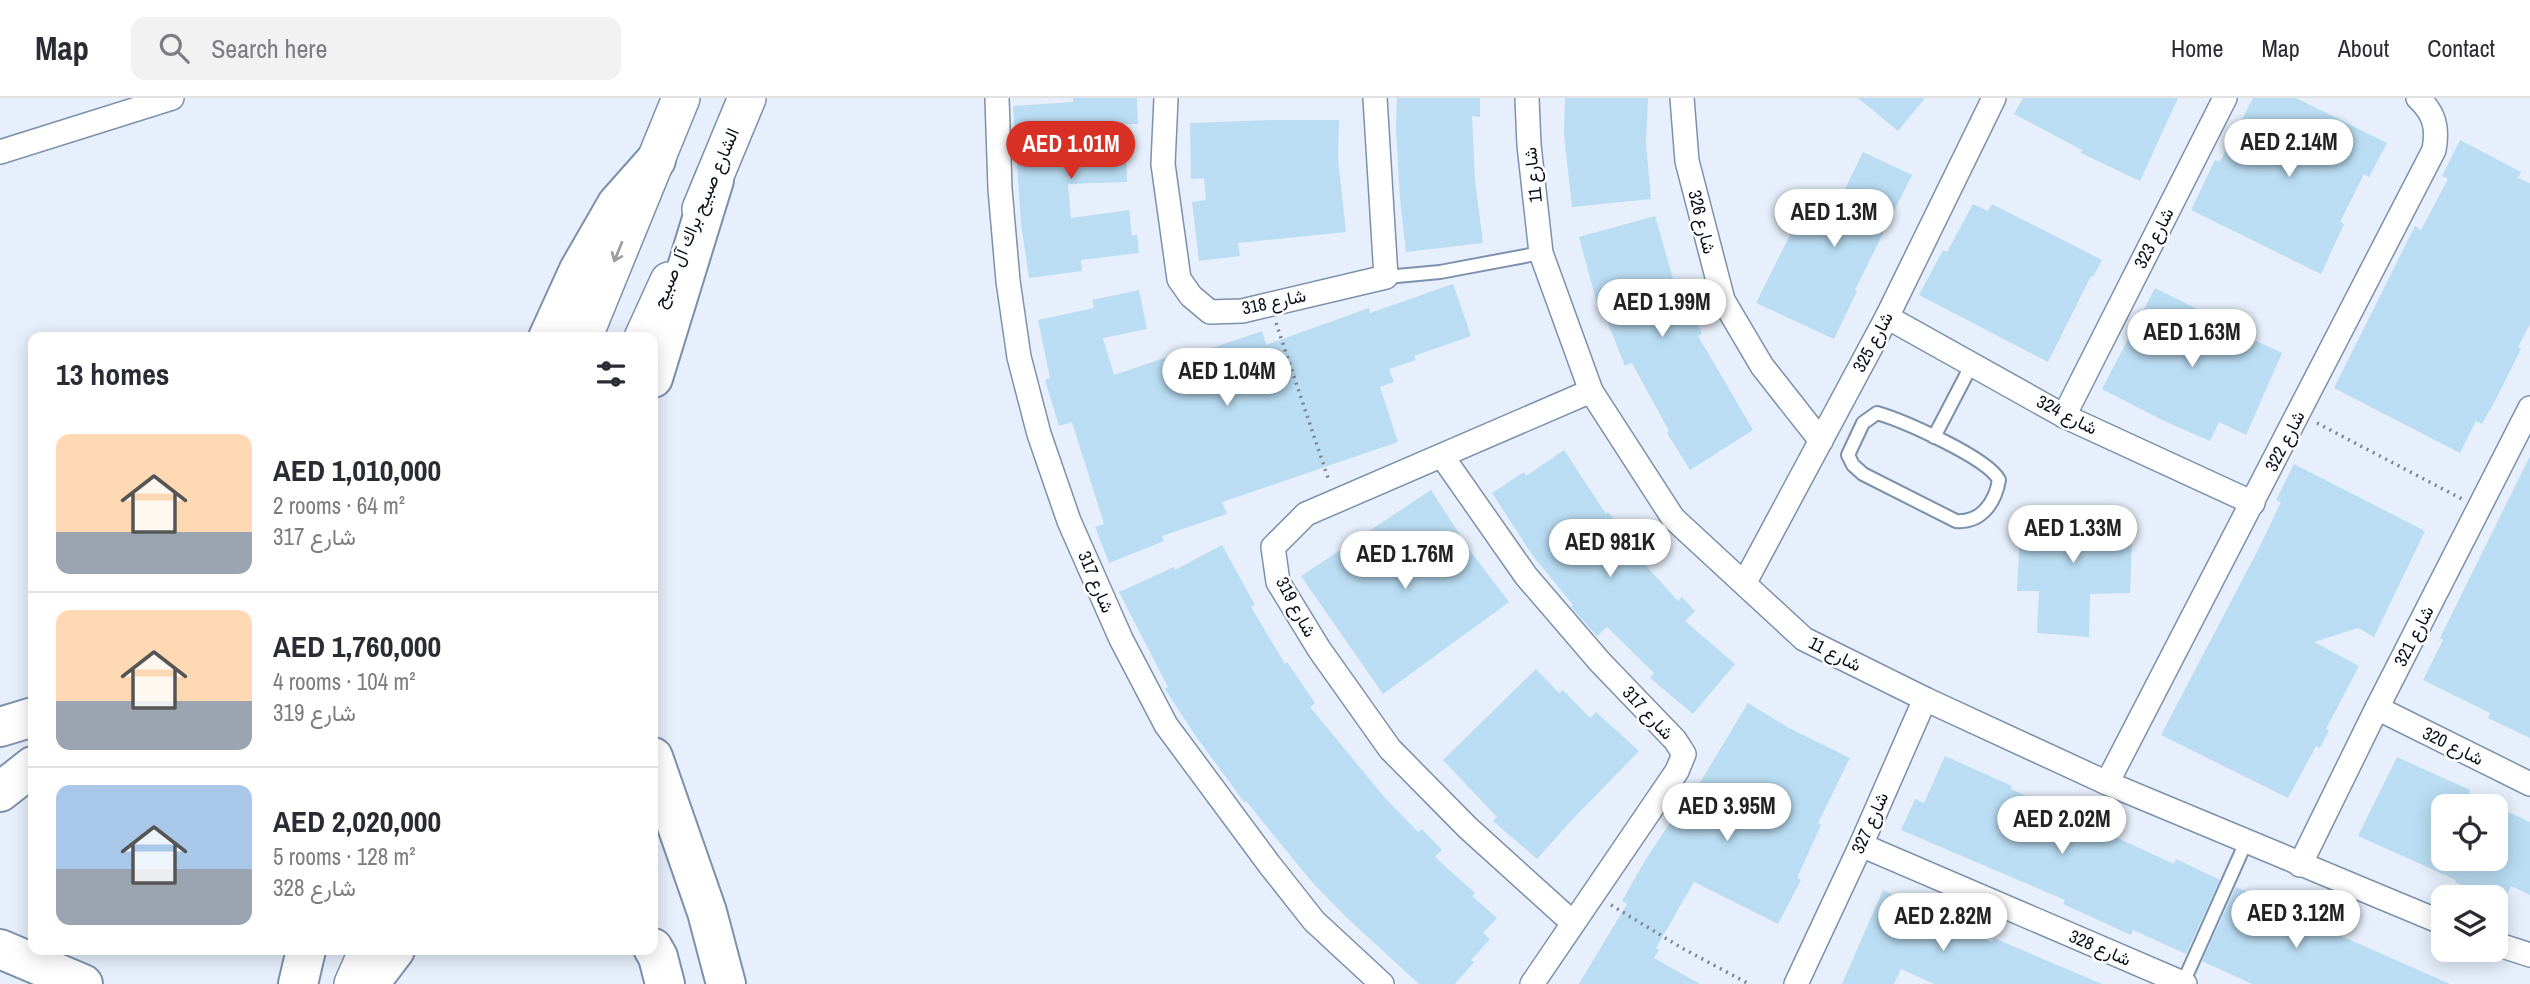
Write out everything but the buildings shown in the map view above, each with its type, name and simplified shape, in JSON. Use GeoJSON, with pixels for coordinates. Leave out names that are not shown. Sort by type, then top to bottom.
{"type":"FeatureCollection","features":[{"type":"Feature","properties":{"kind":"highway"},"geometry":{"type":"LineString","coordinates":[[551,332],[579,270],[605,223],[617,204],[656,160]]}},
{"type":"Feature","properties":{"kind":"highway"},"geometry":{"type":"LineString","coordinates":[[658,362],[714,180]]}},
{"type":"Feature","properties":{"kind":"highway"},"geometry":{"type":"LineString","coordinates":[[0,727],[28,719]]}},
{"type":"Feature","properties":{"kind":"highway"},"geometry":{"type":"LineString","coordinates":[[0,792],[28,770]]}},
{"type":"Feature","properties":{"kind":"highway"},"geometry":{"type":"LineString","coordinates":[[658,772],[706,912],[726,984]]}},
{"type":"Feature","properties":{"kind":"highway"},"geometry":{"type":"LineString","coordinates":[[658,802],[670,868],[696,970]]}},
{"type":"Feature","properties":{"kind":"highway"},"geometry":{"type":"LineString","coordinates":[[0,949],[83,984]]}},
{"type":"Feature","properties":{"kind":"highway"},"geometry":{"type":"LineString","coordinates":[[78,955],[108,984]]}},
{"type":"Feature","properties":{"kind":"highway"},"geometry":{"type":"LineString","coordinates":[[298,984],[305,955]]}},
{"type":"Feature","properties":{"kind":"highway"},"geometry":{"type":"LineString","coordinates":[[369,984],[391,955]]}},
{"type":"Feature","properties":{"kind":"highway"},"geometry":{"type":"LineString","coordinates":[[657,955],[665,984]]}},
{"type":"Feature","properties":{"kind":"main road"},"geometry":{"type":"LineString","coordinates":[[585,332],[681,98]]}},
{"type":"Feature","properties":{"kind":"main road","name":"الشارع صبيح براك آل صبيح"},"geometry":{"type":"LineString","coordinates":[[646,332],[714,180],[747,98]]}},
{"type":"Feature","properties":{"kind":"main road"},"geometry":{"type":"LineString","coordinates":[[309,984],[322,955]]}},
{"type":"Feature","properties":{"kind":"main road"},"geometry":{"type":"LineString","coordinates":[[353,984],[366,955]]}},
{"type":"Feature","properties":{"kind":"street"},"geometry":{"type":"LineString","coordinates":[[0,152],[172,98]]}},
{"type":"Feature","properties":{"kind":"street","name":"شارع 317"},"geometry":{"type":"LineString","coordinates":[[997,98],[1001,202],[1008,281],[1019,357],[1039,434],[1069,521],[1115,627],[1166,725],[1204,778],[1314,921],[1382,984]]}},
{"type":"Feature","properties":{"kind":"street","name":"شارع 318"},"geometry":{"type":"LineString","coordinates":[[1166,98],[1163,164],[1178,279],[1191,296],[1210,312],[1242,311],[1385,278]]}},
{"type":"Feature","properties":{"kind":"street"},"geometry":{"type":"LineString","coordinates":[[1375,98],[1385,278]]}},
{"type":"Feature","properties":{"kind":"street","name":"شارع 11"},"geometry":{"type":"LineString","coordinates":[[1527,98],[1529,145],[1541,253],[1591,391],[1672,518],[1745,582],[1804,639],[1925,699],[2107,783],[2431,918]]}},
{"type":"Feature","properties":{"kind":"street","name":"شارع 326"},"geometry":{"type":"LineString","coordinates":[[1682,98],[1687,161],[1723,300],[1762,366],[1821,441]]}},
{"type":"Feature","properties":{"kind":"street","name":"شارع 325"},"geometry":{"type":"LineString","coordinates":[[1745,582],[1887,317],[1994,98]]}},
{"type":"Feature","properties":{"kind":"street","name":"شارع 323"},"geometry":{"type":"LineString","coordinates":[[2064,416],[2225,98]]}},
{"type":"Feature","properties":{"kind":"street","name":"شارع 322"},"geometry":{"type":"LineString","coordinates":[[2107,783],[2434,150],[2438,129],[2418,98]]}},
{"type":"Feature","properties":{"kind":"street","name":"شارع 324"},"geometry":{"type":"LineString","coordinates":[[1887,317],[2064,416],[2253,503]]}},
{"type":"Feature","properties":{"kind":"street","name":"شارع 319"},"geometry":{"type":"LineString","coordinates":[[1573,923],[1468,828],[1390,749],[1319,649],[1278,582],[1273,547],[1306,514],[1591,391]]}},
{"type":"Feature","properties":{"kind":"street","name":"شارع 321"},"geometry":{"type":"LineString","coordinates":[[2300,865],[2377,708],[2529,414]]}},
{"type":"Feature","properties":{"kind":"street","name":"شارع 317"},"geometry":{"type":"LineString","coordinates":[[1442,456],[1526,576],[1600,662],[1675,740],[1684,754],[1677,771],[1532,984]]}},
{"type":"Feature","properties":{"kind":"street","name":"شارع 327"},"geometry":{"type":"LineString","coordinates":[[1796,984],[1925,699]]}},
{"type":"Feature","properties":{"kind":"street","name":"شارع 320"},"geometry":{"type":"LineString","coordinates":[[2377,708],[2530,784]]}},
{"type":"Feature","properties":{"kind":"street","name":"شارع 328"},"geometry":{"type":"LineString","coordinates":[[1861,845],[2184,984]]}},
{"type":"Feature","properties":{"kind":"street"},"geometry":{"type":"LineString","coordinates":[[2508,944],[2530,945]]}},
{"type":"Feature","properties":{"kind":"street"},"geometry":{"type":"LineString","coordinates":[[2508,947],[2530,955]]}},
{"type":"Feature","properties":{"kind":"lane"},"geometry":{"type":"LineString","coordinates":[[1385,278],[1440,272],[1541,253]]}},
{"type":"Feature","properties":{"kind":"lane"},"geometry":{"type":"LineString","coordinates":[[1934,437],[1972,364]]}},
{"type":"Feature","properties":{"kind":"lane"},"geometry":{"type":"LineString","coordinates":[[1877,413],[1934,437],[1992,469],[1996,474],[1999,480],[1998,489],[1985,511],[1977,518],[1968,522],[1956,521],[1863,474],[1853,465],[1848,455],[1863,423],[1877,413]]}},
{"type":"Feature","properties":{"kind":"lane"},"geometry":{"type":"LineString","coordinates":[[2184,984],[2246,842]]}},
{"type":"Feature","properties":{"kind":"path"},"geometry":{"type":"LineString","coordinates":[[1270,304],[1336,501]]}},
{"type":"Feature","properties":{"kind":"path"},"geometry":{"type":"LineString","coordinates":[[2298,414],[2479,508]]}},
{"type":"Feature","properties":{"kind":"path"},"geometry":{"type":"LineString","coordinates":[[1593,893],[1682,948],[1749,984]]}}]}
